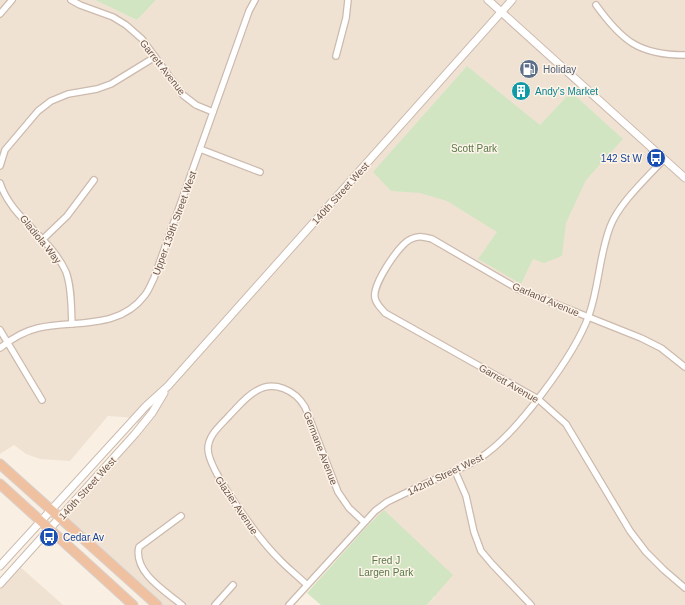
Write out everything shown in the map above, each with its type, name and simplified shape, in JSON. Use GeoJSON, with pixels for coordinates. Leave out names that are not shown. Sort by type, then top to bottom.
{"type":"FeatureCollection","features":[{"type":"Feature","properties":{"kind":"highway"},"geometry":{"type":"LineString","coordinates":[[0,464],[157,605]]}},
{"type":"Feature","properties":{"kind":"highway"},"geometry":{"type":"LineString","coordinates":[[0,484],[134,605]]}},
{"type":"Feature","properties":{"kind":"street"},"geometry":{"type":"LineString","coordinates":[[0,14],[12,0]]}},
{"type":"Feature","properties":{"kind":"street","name":"Garrett Avenue"},"geometry":{"type":"LineString","coordinates":[[72,0],[80,5],[113,17],[126,25],[142,39],[183,95],[196,105],[213,112]]}},
{"type":"Feature","properties":{"kind":"street","name":"Upper 139th Street West"},"geometry":{"type":"LineString","coordinates":[[0,348],[8,341],[36,328],[98,322],[115,318],[132,308],[145,294],[154,278],[249,11],[255,0]]}},
{"type":"Feature","properties":{"kind":"street"},"geometry":{"type":"LineString","coordinates":[[336,56],[346,18],[348,0]]}},
{"type":"Feature","properties":{"kind":"street"},"geometry":{"type":"LineString","coordinates":[[488,0],[685,178]]}},
{"type":"Feature","properties":{"kind":"street","name":"140th Street West"},"geometry":{"type":"LineString","coordinates":[[0,566],[146,406],[168,386],[512,0]]}},
{"type":"Feature","properties":{"kind":"street"},"geometry":{"type":"LineString","coordinates":[[596,5],[609,24],[628,41],[658,54],[685,55]]}},
{"type":"Feature","properties":{"kind":"street"},"geometry":{"type":"LineString","coordinates":[[0,166],[5,150],[38,111],[51,101],[68,94],[97,89],[112,84],[155,57]]}},
{"type":"Feature","properties":{"kind":"street"},"geometry":{"type":"LineString","coordinates":[[200,149],[260,172]]}},
{"type":"Feature","properties":{"kind":"street","name":"142nd Street West"},"geometry":{"type":"LineString","coordinates":[[289,605],[375,510],[387,502],[479,459],[494,449],[538,399],[575,345],[588,317],[595,295],[605,243],[610,226],[617,212],[664,159]]}},
{"type":"Feature","properties":{"kind":"street"},"geometry":{"type":"LineString","coordinates":[[43,240],[67,216],[94,180]]}},
{"type":"Feature","properties":{"kind":"street","name":"Gladiola Way"},"geometry":{"type":"LineString","coordinates":[[0,183],[9,202],[58,258],[66,273],[70,288],[72,324]]}},
{"type":"Feature","properties":{"kind":"street","name":"Garland Avenue"},"geometry":{"type":"LineString","coordinates":[[379,280],[403,243],[412,238],[421,236],[432,239],[518,289],[641,338],[661,348],[685,367]]}},
{"type":"Feature","properties":{"kind":"street","name":"Garrett Avenue"},"geometry":{"type":"LineString","coordinates":[[379,280],[375,288],[374,297],[378,306],[385,313],[538,399],[566,424],[630,531],[646,552],[685,588]]}},
{"type":"Feature","properties":{"kind":"street"},"geometry":{"type":"LineString","coordinates":[[0,330],[8,341],[42,400]]}},
{"type":"Feature","properties":{"kind":"street","name":"140th Street West"},"geometry":{"type":"LineString","coordinates":[[0,584],[135,434],[152,413],[168,386]]}},
{"type":"Feature","properties":{"kind":"street","name":"Germane Avenue"},"geometry":{"type":"LineString","coordinates":[[248,396],[256,390],[274,386],[292,392],[300,398],[305,407],[338,492],[349,508],[364,522]]}},
{"type":"Feature","properties":{"kind":"street","name":"Glazier Avenue"},"geometry":{"type":"LineString","coordinates":[[248,396],[216,430],[210,439],[208,449],[212,468],[262,540],[278,559],[307,585]]}},
{"type":"Feature","properties":{"kind":"street"},"geometry":{"type":"LineString","coordinates":[[455,471],[466,496],[474,532],[481,551],[531,605]]}},
{"type":"Feature","properties":{"kind":"street"},"geometry":{"type":"LineString","coordinates":[[182,516],[139,547],[137,555],[139,563],[148,575],[182,605]]}},
{"type":"Feature","properties":{"kind":"street"},"geometry":{"type":"LineString","coordinates":[[215,605],[232,585]]}},
{"type":"Feature","properties":{"kind":"shaded area"},"geometry":{"type":"Polygon","coordinates":[[[0,0],[95,0],[137,20],[156,0],[685,0],[685,605],[427,605],[435,597],[375,517],[295,605],[156,605],[60,518],[139,429],[143,434],[135,418],[108,416],[70,461],[40,459],[26,454],[14,445],[0,454],[0,0]]]}},
{"type":"Feature","properties":{"kind":"shaded area"},"geometry":{"type":"Polygon","coordinates":[[[18,565],[63,605],[0,605],[0,584],[18,565]]]}},
{"type":"Feature","properties":{"kind":"green space"},"geometry":{"type":"Polygon","coordinates":[[[95,0],[156,0],[137,20],[95,0]]]}},
{"type":"Feature","properties":{"kind":"green space","name":"Scott Park"},"geometry":{"type":"Polygon","coordinates":[[[467,66],[540,125],[571,92],[623,139],[586,180],[566,223],[562,256],[544,263],[533,259],[521,284],[478,259],[497,232],[447,201],[420,193],[391,191],[373,172],[467,66]]]}},
{"type":"Feature","properties":{"kind":"green space","name":"Fred J Largen Park"},"geometry":{"type":"Polygon","coordinates":[[[384,510],[453,575],[427,605],[321,605],[307,593],[369,524],[384,510]]]}},
{"type":"Feature","properties":{"kind":"place","name":"Holiday"},"geometry":{"type":"Point","coordinates":[529,69]}},
{"type":"Feature","properties":{"kind":"place","name":"Andy's Market"},"geometry":{"type":"Point","coordinates":[521,91]}},
{"type":"Feature","properties":{"kind":"place","name":"142 St W"},"geometry":{"type":"Point","coordinates":[656,158]}},
{"type":"Feature","properties":{"kind":"place","name":"Cedar Av"},"geometry":{"type":"Point","coordinates":[49,537]}}]}
